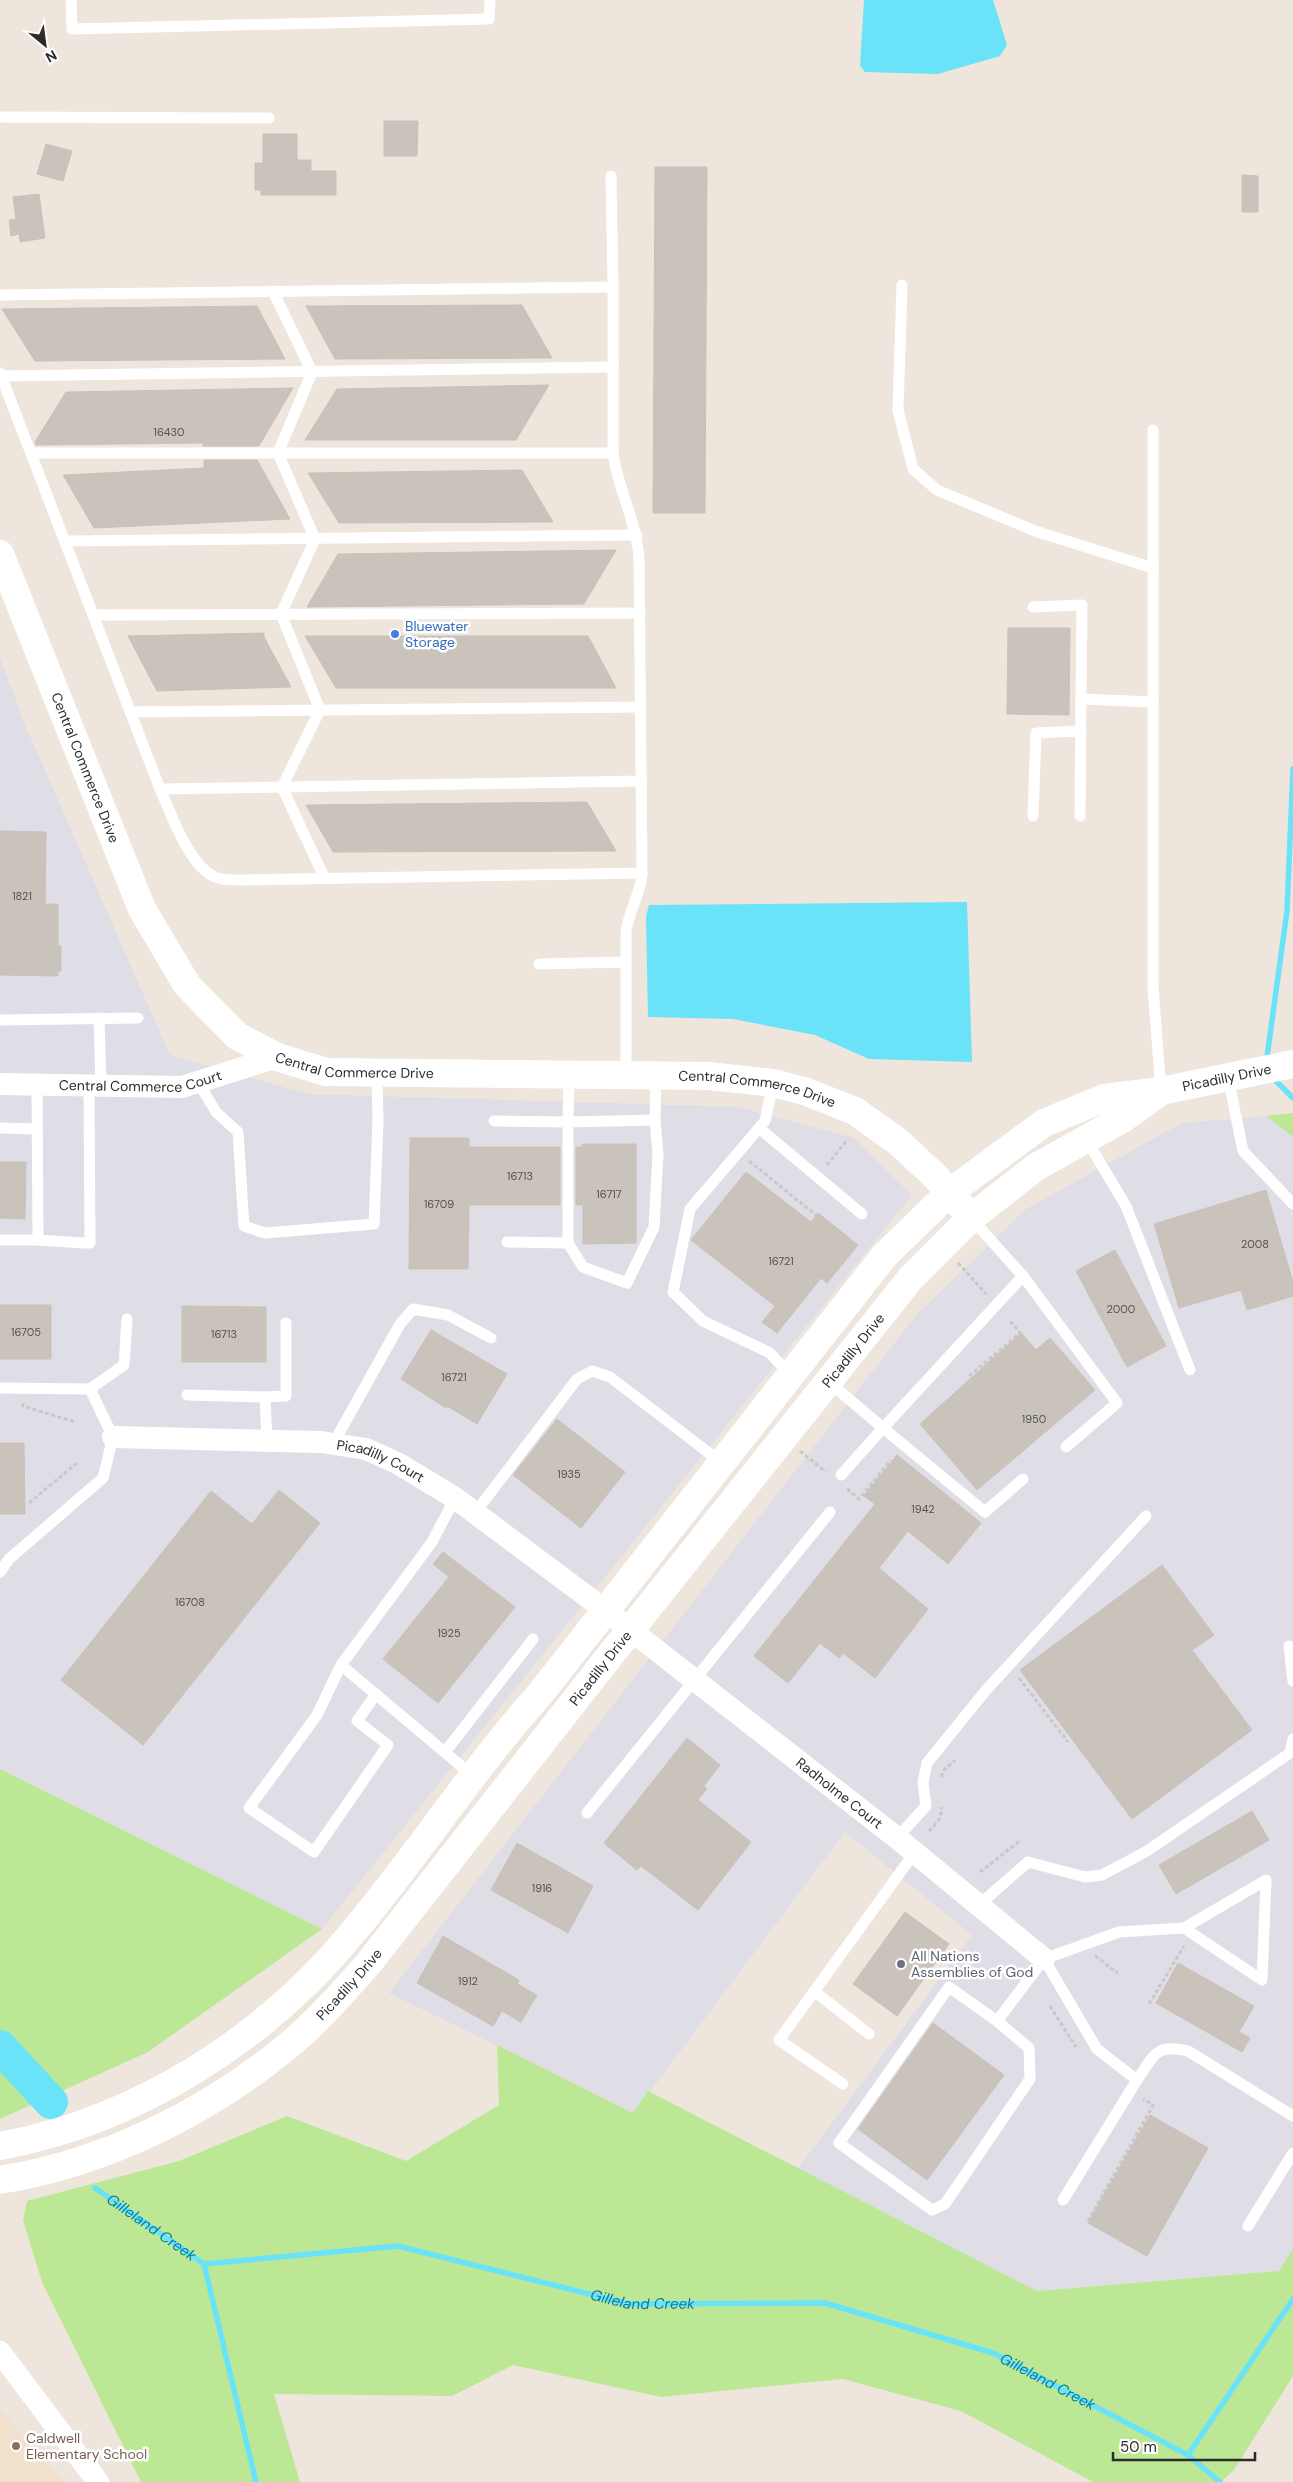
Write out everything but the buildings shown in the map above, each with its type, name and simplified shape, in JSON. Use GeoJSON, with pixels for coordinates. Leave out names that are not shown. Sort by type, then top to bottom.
{"type":"FeatureCollection","features":[{"type":"Feature","properties":{"kind":"street","name":"Central Commerce Drive"},"geometry":{"type":"LineString","coordinates":[[0,554],[142,909],[187,985],[237,1036],[277,1057],[326,1072],[708,1076],[773,1083],[804,1091],[855,1110],[897,1141],[934,1175],[971,1218]]}},
{"type":"Feature","properties":{"kind":"street","name":"Central Commerce Court"},"geometry":{"type":"LineString","coordinates":[[0,1084],[182,1087],[277,1057]]}},
{"type":"Feature","properties":{"kind":"street","name":"Picadilly Drive"},"geometry":{"type":"LineString","coordinates":[[0,2146],[30,2141],[106,2117],[177,2080],[249,2034],[298,1991],[353,1932],[473,1776],[885,1255],[949,1193],[1044,1123],[1104,1098],[1161,1091],[1293,1064]]}},
{"type":"Feature","properties":{"kind":"street","name":"Picadilly Drive"},"geometry":{"type":"LineString","coordinates":[[0,2180],[83,2159],[133,2141],[181,2118],[239,2083],[290,2045],[324,2012],[368,1964],[630,1630],[910,1279],[971,1218],[1036,1167],[1124,1118],[1161,1091]]}},
{"type":"Feature","properties":{"kind":"street","name":"Picadilly Court"},"geometry":{"type":"LineString","coordinates":[[113,1437],[267,1440],[333,1444],[366,1449],[398,1464],[456,1498],[630,1630]]}},
{"type":"Feature","properties":{"kind":"street","name":"Radholme Court"},"geometry":{"type":"LineString","coordinates":[[630,1630],[915,1852],[1044,1959]]}},
{"type":"Feature","properties":{"kind":"street"},"geometry":{"type":"LineString","coordinates":[[0,2352],[98,2482]]}},
{"type":"Feature","properties":{"kind":"lane"},"geometry":{"type":"LineString","coordinates":[[71,0],[72,29],[489,19],[490,0]]}},
{"type":"Feature","properties":{"kind":"lane"},"geometry":{"type":"LineString","coordinates":[[0,116],[269,118]]}},
{"type":"Feature","properties":{"kind":"lane"},"geometry":{"type":"LineString","coordinates":[[610,176],[613,287],[613,453],[618,480],[637,535],[640,559],[642,873],[640,891],[627,923],[626,1076]]}},
{"type":"Feature","properties":{"kind":"lane"},"geometry":{"type":"LineString","coordinates":[[902,285],[898,410],[913,469],[937,490],[1035,531],[1153,568]]}},
{"type":"Feature","properties":{"kind":"lane"},"geometry":{"type":"LineString","coordinates":[[0,295],[613,287]]}},
{"type":"Feature","properties":{"kind":"lane"},"geometry":{"type":"LineString","coordinates":[[273,291],[312,372],[278,453],[315,539],[281,614],[320,710],[282,787]]}},
{"type":"Feature","properties":{"kind":"lane"},"geometry":{"type":"LineString","coordinates":[[613,367],[1,375],[160,789],[183,840],[196,861],[205,871],[215,877],[246,880],[642,873]]}},
{"type":"Feature","properties":{"kind":"lane"},"geometry":{"type":"LineString","coordinates":[[1153,430],[1154,988],[1161,1091]]}},
{"type":"Feature","properties":{"kind":"lane"},"geometry":{"type":"LineString","coordinates":[[31,454],[613,453]]}},
{"type":"Feature","properties":{"kind":"lane"},"geometry":{"type":"LineString","coordinates":[[64,541],[637,535]]}},
{"type":"Feature","properties":{"kind":"lane"},"geometry":{"type":"LineString","coordinates":[[1033,607],[1082,605],[1080,816]]}},
{"type":"Feature","properties":{"kind":"lane"},"geometry":{"type":"LineString","coordinates":[[93,614],[640,614]]}},
{"type":"Feature","properties":{"kind":"lane"},"geometry":{"type":"LineString","coordinates":[[1081,699],[1153,702]]}},
{"type":"Feature","properties":{"kind":"lane"},"geometry":{"type":"LineString","coordinates":[[130,712],[641,707]]}},
{"type":"Feature","properties":{"kind":"lane"},"geometry":{"type":"LineString","coordinates":[[1032,816],[1036,733],[1081,731]]}},
{"type":"Feature","properties":{"kind":"lane"},"geometry":{"type":"LineString","coordinates":[[160,789],[642,781]]}},
{"type":"Feature","properties":{"kind":"lane"},"geometry":{"type":"LineString","coordinates":[[282,787],[325,879]]}},
{"type":"Feature","properties":{"kind":"lane"},"geometry":{"type":"LineString","coordinates":[[539,964],[626,962]]}},
{"type":"Feature","properties":{"kind":"lane"},"geometry":{"type":"LineString","coordinates":[[0,1240],[90,1243],[99,1018]]}},
{"type":"Feature","properties":{"kind":"lane"},"geometry":{"type":"LineString","coordinates":[[0,1020],[138,1018]]}},
{"type":"Feature","properties":{"kind":"lane"},"geometry":{"type":"LineString","coordinates":[[198,1082],[216,1112],[238,1132],[244,1226],[265,1232],[374,1224],[378,1121],[377,1072]]}},
{"type":"Feature","properties":{"kind":"lane"},"geometry":{"type":"LineString","coordinates":[[569,1075],[568,1243],[583,1268],[626,1283],[654,1227],[658,1154],[655,1120],[656,1076]]}},
{"type":"Feature","properties":{"kind":"lane"},"geometry":{"type":"LineString","coordinates":[[1228,1077],[1243,1151],[1293,1204]]}},
{"type":"Feature","properties":{"kind":"lane"},"geometry":{"type":"LineString","coordinates":[[773,1083],[765,1121],[690,1209],[672,1292],[703,1321],[770,1353],[790,1375]]}},
{"type":"Feature","properties":{"kind":"lane"},"geometry":{"type":"LineString","coordinates":[[37,1085],[38,1240]]}},
{"type":"Feature","properties":{"kind":"lane"},"geometry":{"type":"LineString","coordinates":[[494,1121],[655,1120]]}},
{"type":"Feature","properties":{"kind":"lane"},"geometry":{"type":"LineString","coordinates":[[0,1128],[37,1129]]}},
{"type":"Feature","properties":{"kind":"lane"},"geometry":{"type":"LineString","coordinates":[[759,1128],[862,1214]]}},
{"type":"Feature","properties":{"kind":"lane"},"geometry":{"type":"LineString","coordinates":[[1086,1139],[1126,1206],[1190,1370]]}},
{"type":"Feature","properties":{"kind":"lane"},"geometry":{"type":"LineString","coordinates":[[971,1218],[1023,1276],[1117,1403],[1066,1447]]}},
{"type":"Feature","properties":{"kind":"lane"},"geometry":{"type":"LineString","coordinates":[[506,1242],[568,1243]]}},
{"type":"Feature","properties":{"kind":"lane"},"geometry":{"type":"LineString","coordinates":[[841,1475],[1023,1276]]}},
{"type":"Feature","properties":{"kind":"lane"},"geometry":{"type":"LineString","coordinates":[[333,1444],[400,1324],[413,1309],[448,1314],[491,1338]]}},
{"type":"Feature","properties":{"kind":"lane"},"geometry":{"type":"LineString","coordinates":[[0,1388],[90,1389],[124,1364],[126,1319]]}},
{"type":"Feature","properties":{"kind":"lane"},"geometry":{"type":"LineString","coordinates":[[187,1395],[286,1396],[286,1323]]}},
{"type":"Feature","properties":{"kind":"lane"},"geometry":{"type":"LineString","coordinates":[[475,1513],[577,1379],[592,1371],[610,1377],[722,1462]]}},
{"type":"Feature","properties":{"kind":"lane"},"geometry":{"type":"LineString","coordinates":[[829,1382],[985,1512],[1024,1479]]}},
{"type":"Feature","properties":{"kind":"lane"},"geometry":{"type":"LineString","coordinates":[[0,1572],[9,1559],[103,1478],[113,1437],[90,1389]]}},
{"type":"Feature","properties":{"kind":"lane"},"geometry":{"type":"LineString","coordinates":[[265,1397],[267,1440]]}},
{"type":"Feature","properties":{"kind":"lane"},"geometry":{"type":"LineString","coordinates":[[376,1694],[357,1721],[388,1745],[314,1852],[249,1808],[317,1715],[341,1665],[432,1542],[456,1498]]}},
{"type":"Feature","properties":{"kind":"lane"},"geometry":{"type":"LineString","coordinates":[[587,1813],[696,1681],[830,1512]]}},
{"type":"Feature","properties":{"kind":"lane"},"geometry":{"type":"LineString","coordinates":[[897,1838],[926,1806],[924,1783],[927,1763],[987,1689],[1146,1516]]}},
{"type":"Feature","properties":{"kind":"lane"},"geometry":{"type":"LineString","coordinates":[[445,1752],[533,1640]]}},
{"type":"Feature","properties":{"kind":"lane"},"geometry":{"type":"LineString","coordinates":[[1289,1646],[1293,1681]]}},
{"type":"Feature","properties":{"kind":"lane"},"geometry":{"type":"LineString","coordinates":[[341,1665],[473,1776]]}},
{"type":"Feature","properties":{"kind":"lane"},"geometry":{"type":"LineString","coordinates":[[979,1905],[1028,1862],[1085,1877],[1102,1875],[1147,1851],[1290,1753],[1293,1739]]}},
{"type":"Feature","properties":{"kind":"lane"},"geometry":{"type":"LineString","coordinates":[[843,2084],[779,2040],[915,1852]]}},
{"type":"Feature","properties":{"kind":"lane"},"geometry":{"type":"LineString","coordinates":[[996,2021],[1044,1959],[1119,1932],[1184,1928],[1266,1880],[1262,1980],[1184,1928]]}},
{"type":"Feature","properties":{"kind":"lane"},"geometry":{"type":"LineString","coordinates":[[1044,1959],[1097,2049],[1137,2080]]}},
{"type":"Feature","properties":{"kind":"lane"},"geometry":{"type":"LineString","coordinates":[[949,1987],[996,2021],[1029,2048],[1030,2079],[945,2204],[932,2210],[839,2143],[949,1987]]}},
{"type":"Feature","properties":{"kind":"lane"},"geometry":{"type":"LineString","coordinates":[[814,1991],[869,2034]]}},
{"type":"Feature","properties":{"kind":"lane"},"geometry":{"type":"LineString","coordinates":[[1063,2200],[1137,2080],[1158,2051],[1172,2047],[1188,2051],[1293,2116]]}},
{"type":"Feature","properties":{"kind":"lane"},"geometry":{"type":"LineString","coordinates":[[1248,2226],[1293,2153]]}},
{"type":"Feature","properties":{"kind":"path"},"geometry":{"type":"LineString","coordinates":[[827,1165],[847,1140]]}},
{"type":"Feature","properties":{"kind":"path"},"geometry":{"type":"LineString","coordinates":[[745,1167],[750,1160],[816,1215]]}},
{"type":"Feature","properties":{"kind":"path"},"geometry":{"type":"LineString","coordinates":[[957,1262],[986,1295]]}},
{"type":"Feature","properties":{"kind":"path"},"geometry":{"type":"LineString","coordinates":[[969,1376],[1020,1333],[1009,1320]]}},
{"type":"Feature","properties":{"kind":"path"},"geometry":{"type":"LineString","coordinates":[[23,1403],[23,1406],[75,1422]]}},
{"type":"Feature","properties":{"kind":"path"},"geometry":{"type":"LineString","coordinates":[[29,1503],[77,1463]]}},
{"type":"Feature","properties":{"kind":"path"},"geometry":{"type":"LineString","coordinates":[[1019,1678],[1068,1742]]}},
{"type":"Feature","properties":{"kind":"path"},"geometry":{"type":"LineString","coordinates":[[980,1872],[1021,1840]]}},
{"type":"Feature","properties":{"kind":"path"},"geometry":{"type":"LineString","coordinates":[[1150,2004],[1184,1946]]}},
{"type":"Feature","properties":{"kind":"path"},"geometry":{"type":"LineString","coordinates":[[1095,1956],[1104,1960],[1108,1966],[1118,1973]]}},
{"type":"Feature","properties":{"kind":"path"},"geometry":{"type":"LineString","coordinates":[[1088,2221],[1153,2105],[1138,2096]]}},
{"type":"Feature","properties":{"kind":"shaded area"},"geometry":{"type":"Polygon","coordinates":[[[0,658],[26,727],[170,1055],[308,1094],[739,1107],[854,1138],[912,1195],[322,1929],[0,1769],[0,658]]]}},
{"type":"Feature","properties":{"kind":"shaded area"},"geometry":{"type":"Polygon","coordinates":[[[1266,1116],[1293,1137],[1293,2248],[1279,2271],[1037,2291],[797,2170],[972,1935],[845,1832],[634,2113],[389,1993],[917,1314],[1026,1209],[1182,1123],[1266,1116]]]}},
{"type":"Feature","properties":{"kind":"shaded area","name":"Caldwell Elementary School"},"geometry":{"type":"Polygon","coordinates":[[[0,2410],[63,2482],[0,2482],[0,2410]]]}},
{"type":"Feature","properties":{"kind":"green space"},"geometry":{"type":"Polygon","coordinates":[[[1293,1113],[1293,1137],[1266,1116],[1293,1113]]]}},
{"type":"Feature","properties":{"kind":"green space"},"geometry":{"type":"Polygon","coordinates":[[[0,1769],[322,1929],[148,2052],[0,2119],[0,1769]]]}},
{"type":"Feature","properties":{"kind":"green space"},"geometry":{"type":"Polygon","coordinates":[[[497,2045],[633,2113],[648,2091],[1037,2291],[1279,2271],[1293,2248],[1293,2376],[1234,2470],[1221,2482],[1093,2482],[961,2411],[843,2379],[661,2397],[513,2365],[452,2396],[274,2394],[300,2482],[141,2482],[42,2282],[23,2220],[27,2201],[179,2161],[287,2116],[406,2161],[499,2105],[497,2045]]]}},
{"type":"Feature","properties":{"kind":"water"},"geometry":{"type":"Polygon","coordinates":[[[864,0],[993,0],[1007,45],[1000,56],[938,74],[865,72],[860,66],[864,0]]]}},
{"type":"Feature","properties":{"kind":"water"},"geometry":{"type":"Polygon","coordinates":[[[967,902],[972,1062],[869,1059],[815,1035],[733,1019],[648,1017],[646,917],[649,905],[967,902]]]}},
{"type":"Feature","properties":{"kind":"waterway"},"geometry":{"type":"LineString","coordinates":[[1267,1057],[1287,911],[1293,769]]}},
{"type":"Feature","properties":{"kind":"waterway"},"geometry":{"type":"LineString","coordinates":[[1275,1080],[1293,1098]]}},
{"type":"Feature","properties":{"kind":"waterway","name":"Gilleland Creek"},"geometry":{"type":"LineString","coordinates":[[0,2047],[51,2102]]}},
{"type":"Feature","properties":{"kind":"waterway","name":"Gilleland Creek"},"geometry":{"type":"LineString","coordinates":[[95,2188],[204,2264],[398,2246],[629,2304],[825,2303],[993,2353],[1188,2455],[1220,2482]]}},
{"type":"Feature","properties":{"kind":"waterway"},"geometry":{"type":"LineString","coordinates":[[204,2264],[256,2482]]}},
{"type":"Feature","properties":{"kind":"waterway"},"geometry":{"type":"LineString","coordinates":[[1188,2455],[1293,2299]]}},
{"type":"Feature","properties":{"kind":"place","name":"Bluewater Storage"},"geometry":{"type":"Point","coordinates":[395,634]}},
{"type":"Feature","properties":{"kind":"place","name":"All Nations Assemblies of God"},"geometry":{"type":"Point","coordinates":[901,1964]}},
{"type":"Feature","properties":{"kind":"place","name":"Caldwell Elementary School"},"geometry":{"type":"Point","coordinates":[16,2446]}}]}
